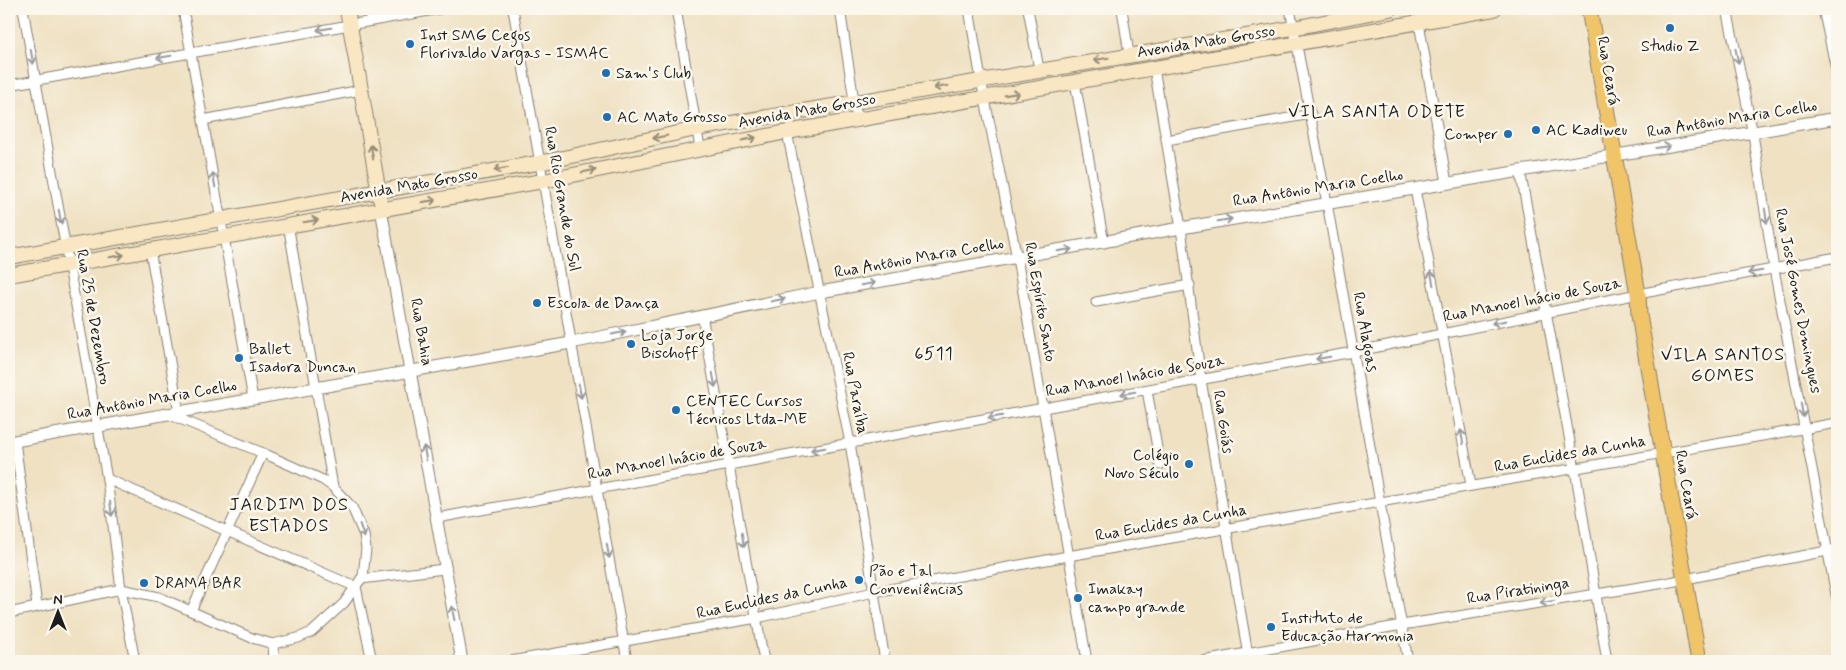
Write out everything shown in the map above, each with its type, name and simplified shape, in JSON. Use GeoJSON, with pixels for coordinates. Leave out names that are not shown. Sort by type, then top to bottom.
{"type":"FeatureCollection","features":[{"type":"Feature","properties":{"kind":"main road","name":"Rua Bahia"},"geometry":{"type":"LineString","coordinates":[[347,9],[382,209]]}},
{"type":"Feature","properties":{"kind":"main road","name":"Avenida Mato Grosso"},"geometry":{"type":"LineString","coordinates":[[9,256],[540,162],[696,129],[1038,69],[1293,28],[1353,12],[1390,9]]}},
{"type":"Feature","properties":{"kind":"main road","name":"Avenida Mato Grosso"},"geometry":{"type":"LineString","coordinates":[[9,275],[288,224],[544,181],[700,148],[788,132],[1494,9]]}},
{"type":"Feature","properties":{"kind":"main road","name":"Rua Ceará"},"geometry":{"type":"LineString","coordinates":[[1580,9],[1610,154]]}},
{"type":"Feature","properties":{"kind":"main road","name":"Rua Ceará"},"geometry":{"type":"LineString","coordinates":[[1589,9],[1610,154],[1699,661]]}},
{"type":"Feature","properties":{"kind":"main road"},"geometry":{"type":"LineString","coordinates":[[1353,12],[1362,32]]}},
{"type":"Feature","properties":{"kind":"main road"},"geometry":{"type":"LineString","coordinates":[[1133,53],[1149,69],[1161,49]]}},
{"type":"Feature","properties":{"kind":"street","name":"Rua 25 de Dezembro"},"geometry":{"type":"LineString","coordinates":[[23,9],[98,426],[107,479],[121,589],[135,661]]}},
{"type":"Feature","properties":{"kind":"street"},"geometry":{"type":"LineString","coordinates":[[183,9],[253,399]]}},
{"type":"Feature","properties":{"kind":"street"},"geometry":{"type":"LineString","coordinates":[[9,85],[440,9]]}},
{"type":"Feature","properties":{"kind":"street","name":"Rua Rio Grande do Sul"},"geometry":{"type":"LineString","coordinates":[[513,9],[627,661]]}},
{"type":"Feature","properties":{"kind":"street"},"geometry":{"type":"LineString","coordinates":[[676,9],[700,148]]}},
{"type":"Feature","properties":{"kind":"street"},"geometry":{"type":"LineString","coordinates":[[840,9],[858,120]]}},
{"type":"Feature","properties":{"kind":"street","name":"Rua Espírito Santo"},"geometry":{"type":"LineString","coordinates":[[969,9],[981,80],[1017,258],[1087,661]]}},
{"type":"Feature","properties":{"kind":"street"},"geometry":{"type":"LineString","coordinates":[[1028,9],[1038,69]]}},
{"type":"Feature","properties":{"kind":"street"},"geometry":{"type":"LineString","coordinates":[[1122,9],[1133,53]]}},
{"type":"Feature","properties":{"kind":"street","name":"Rua Alagoas"},"geometry":{"type":"LineString","coordinates":[[1290,9],[1328,203],[1408,661]]}},
{"type":"Feature","properties":{"kind":"street","name":"Rua José Gomes Domingues"},"geometry":{"type":"LineString","coordinates":[[1727,9],[1753,134],[1774,269],[1833,550],[1837,600]]}},
{"type":"Feature","properties":{"kind":"street"},"geometry":{"type":"LineString","coordinates":[[1823,9],[1837,74]]}},
{"type":"Feature","properties":{"kind":"street"},"geometry":{"type":"LineString","coordinates":[[1419,23],[1447,183]]}},
{"type":"Feature","properties":{"kind":"street","name":"Rua Goiás"},"geometry":{"type":"LineString","coordinates":[[1149,69],[1167,140],[1190,285],[1201,380],[1248,657]]}},
{"type":"Feature","properties":{"kind":"street"},"geometry":{"type":"LineString","coordinates":[[1075,82],[1104,243]]}},
{"type":"Feature","properties":{"kind":"street"},"geometry":{"type":"LineString","coordinates":[[203,120],[361,90]]}},
{"type":"Feature","properties":{"kind":"street"},"geometry":{"type":"LineString","coordinates":[[1167,140],[1311,114]]}},
{"type":"Feature","properties":{"kind":"street","name":"Rua Antônio Maria Coelho"},"geometry":{"type":"LineString","coordinates":[[12,442],[572,343],[820,292],[1610,154],[1753,134],[1837,118]]}},
{"type":"Feature","properties":{"kind":"street","name":"Rua Paraíba"},"geometry":{"type":"LineString","coordinates":[[788,132],[850,443],[885,661]]}},
{"type":"Feature","properties":{"kind":"street"},"geometry":{"type":"LineString","coordinates":[[1520,170],[1575,469],[1607,661]]}},
{"type":"Feature","properties":{"kind":"street"},"geometry":{"type":"LineString","coordinates":[[1415,189],[1471,485]]}},
{"type":"Feature","properties":{"kind":"street","name":"Rua Bahia"},"geometry":{"type":"LineString","coordinates":[[382,209],[437,518],[444,568],[462,661]]}},
{"type":"Feature","properties":{"kind":"street"},"geometry":{"type":"LineString","coordinates":[[288,224],[318,387],[333,487]]}},
{"type":"Feature","properties":{"kind":"street"},"geometry":{"type":"LineString","coordinates":[[9,613],[121,589],[159,597],[252,638],[273,644],[298,638],[312,632],[336,613],[358,583],[366,563],[364,534],[352,507],[333,487],[323,480],[173,413],[150,250]]}},
{"type":"Feature","properties":{"kind":"street","name":"Rua Manoel Inácio de Souza"},"geometry":{"type":"LineString","coordinates":[[437,518],[1353,352],[1442,332],[1837,258]]}},
{"type":"Feature","properties":{"kind":"street"},"geometry":{"type":"LineString","coordinates":[[1096,302],[1190,285]]}},
{"type":"Feature","properties":{"kind":"street"},"geometry":{"type":"LineString","coordinates":[[702,315],[764,661]]}},
{"type":"Feature","properties":{"kind":"street"},"geometry":{"type":"LineString","coordinates":[[1147,390],[1160,465]]}},
{"type":"Feature","properties":{"kind":"street","name":"Rua Euclides da Cunha"},"geometry":{"type":"LineString","coordinates":[[511,661],[756,618],[874,592],[1068,556],[1837,423]]}},
{"type":"Feature","properties":{"kind":"street"},"geometry":{"type":"LineString","coordinates":[[12,442],[37,606]]}},
{"type":"Feature","properties":{"kind":"street"},"geometry":{"type":"LineString","coordinates":[[191,611],[226,530],[263,453]]}},
{"type":"Feature","properties":{"kind":"street"},"geometry":{"type":"LineString","coordinates":[[107,479],[226,530],[358,583],[444,568]]}},
{"type":"Feature","properties":{"kind":"street","name":"Rua Piratininga"},"geometry":{"type":"LineString","coordinates":[[1203,661],[1248,657],[1402,625],[1684,579],[1833,550]]}},
{"type":"Feature","properties":{"kind":"street"},"geometry":{"type":"LineString","coordinates":[[358,583],[372,661]]}},
{"type":"Feature","properties":{"kind":"street"},"geometry":{"type":"LineString","coordinates":[[273,644],[274,661]]}},
{"type":"Feature","properties":{"kind":"place","name":"Studio Z"},"geometry":{"type":"Point","coordinates":[1670,28]}},
{"type":"Feature","properties":{"kind":"place","name":"Inst SMG Cegos Florivaldo Vargas - ISMAC"},"geometry":{"type":"Point","coordinates":[410,44]}},
{"type":"Feature","properties":{"kind":"place","name":"Sam's Club"},"geometry":{"type":"Point","coordinates":[606,73]}},
{"type":"Feature","properties":{"kind":"place","name":"AC Mato Grosso"},"geometry":{"type":"Point","coordinates":[607,117]}},
{"type":"Feature","properties":{"kind":"place","name":"AC Kadiweu"},"geometry":{"type":"Point","coordinates":[1536,130]}},
{"type":"Feature","properties":{"kind":"place","name":"Comper"},"geometry":{"type":"Point","coordinates":[1508,134]}},
{"type":"Feature","properties":{"kind":"place","name":"Escola de Dança"},"geometry":{"type":"Point","coordinates":[537,303]}},
{"type":"Feature","properties":{"kind":"place","name":"Loja Jorge Bischoff"},"geometry":{"type":"Point","coordinates":[631,344]}},
{"type":"Feature","properties":{"kind":"place","name":"Ballet Isadora Duncan"},"geometry":{"type":"Point","coordinates":[239,358]}},
{"type":"Feature","properties":{"kind":"place","name":"CENTEC Cursos Técnicos Ltda-ME"},"geometry":{"type":"Point","coordinates":[676,410]}},
{"type":"Feature","properties":{"kind":"place","name":"Colégio Novo Século"},"geometry":{"type":"Point","coordinates":[1189,464]}},
{"type":"Feature","properties":{"kind":"place","name":"Pão e Tal Conveniências"},"geometry":{"type":"Point","coordinates":[859,580]}},
{"type":"Feature","properties":{"kind":"place","name":"DRAMA BAR"},"geometry":{"type":"Point","coordinates":[144,583]}},
{"type":"Feature","properties":{"kind":"place","name":"Imakay campo grande"},"geometry":{"type":"Point","coordinates":[1078,598]}},
{"type":"Feature","properties":{"kind":"place","name":"Instituto de Educação Harmonia"},"geometry":{"type":"Point","coordinates":[1271,627]}},
{"type":"Feature","properties":{"kind":"district","name":"VILA SANTA ODETE"},"geometry":{"type":"Point","coordinates":[1377,112]}},
{"type":"Feature","properties":{"kind":"district","name":"6511"},"geometry":{"type":"Point","coordinates":[934,354]}},
{"type":"Feature","properties":{"kind":"district","name":"VILA SANTOS GOMES"},"geometry":{"type":"Point","coordinates":[1723,365]}},
{"type":"Feature","properties":{"kind":"district","name":"JARDIM DOS ESTADOS"},"geometry":{"type":"Point","coordinates":[289,515]}}]}
